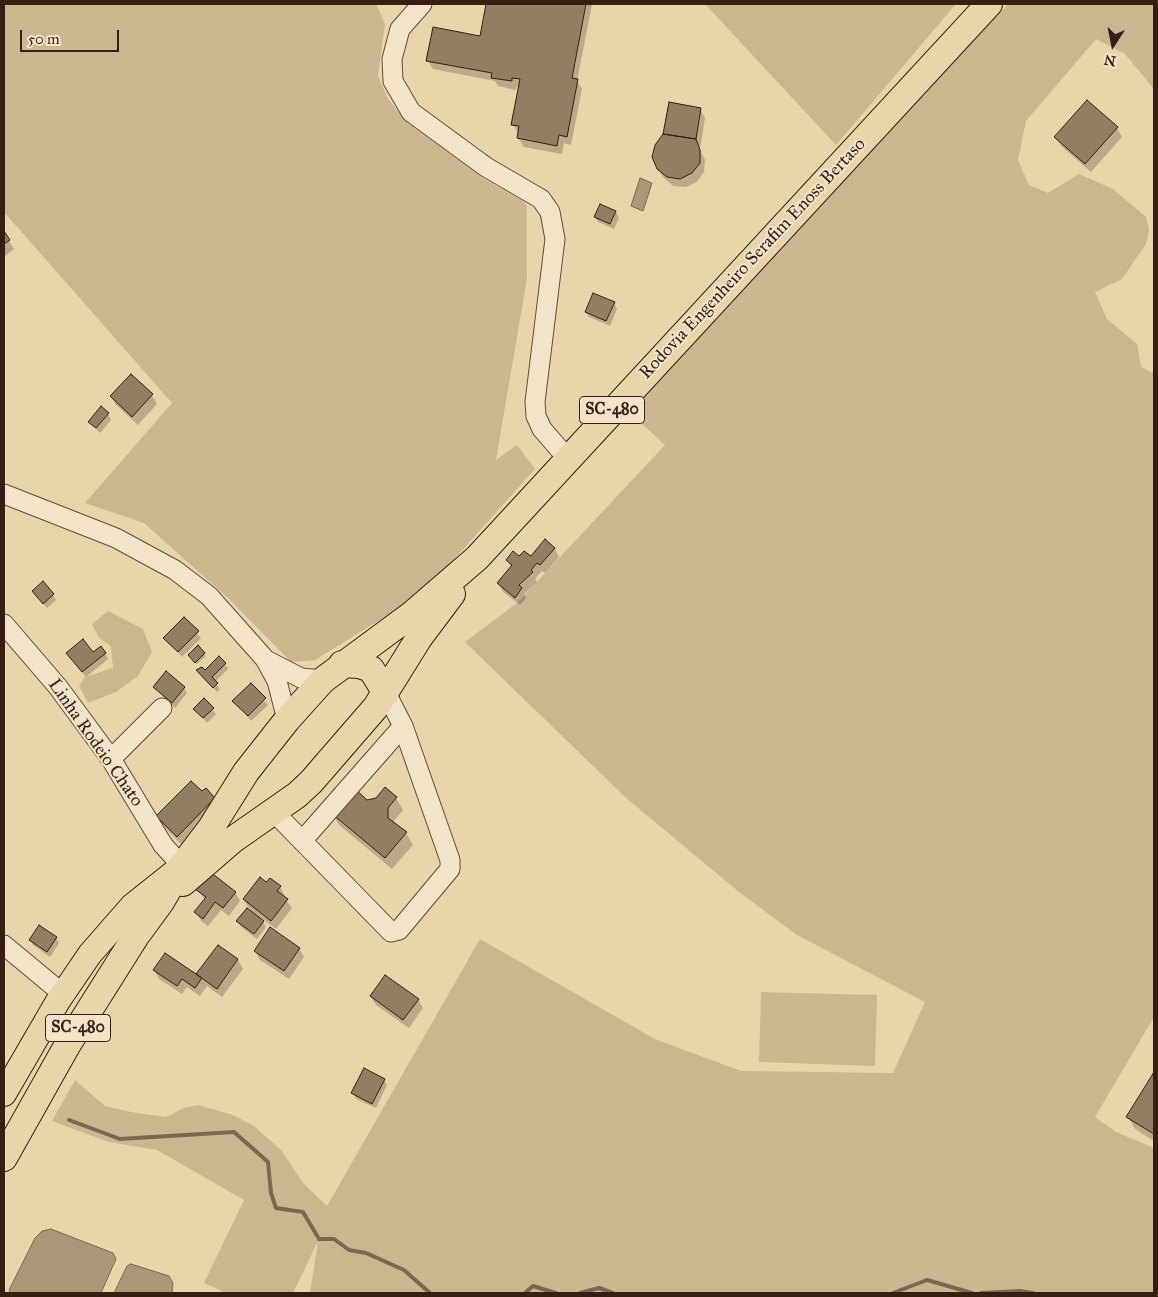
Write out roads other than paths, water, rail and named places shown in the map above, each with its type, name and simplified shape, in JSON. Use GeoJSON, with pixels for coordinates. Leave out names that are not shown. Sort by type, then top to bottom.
{"type":"FeatureCollection","features":[{"type":"Feature","properties":{"kind":"highway","name":"Rodovia Engenheiro Serafim Enoss Bertaso"},"geometry":{"type":"LineString","coordinates":[[161,902],[234,839],[297,795],[311,782],[363,724],[420,638],[477,558],[567,458],[989,4]]}},
{"type":"Feature","properties":{"kind":"highway","name":"Rodovia Engenheiro Serafim Enoss Bertaso"},"geometry":{"type":"LineString","coordinates":[[4,1158],[73,1036],[136,936],[161,902],[182,866],[211,828],[246,772],[287,720],[333,672],[411,615],[477,558]]}},
{"type":"Feature","properties":{"kind":"highway"},"geometry":{"type":"LineString","coordinates":[[333,672],[359,664],[372,669],[386,692]]}},
{"type":"Feature","properties":{"kind":"highway"},"geometry":{"type":"LineString","coordinates":[[246,772],[247,790],[251,801],[260,807],[273,811]]}},
{"type":"Feature","properties":{"kind":"main road"},"geometry":{"type":"LineString","coordinates":[[4,1094],[63,994],[90,954],[132,906],[182,866]]}},
{"type":"Feature","properties":{"kind":"street"},"geometry":{"type":"LineString","coordinates":[[422,4],[400,29],[392,58],[393,81],[411,112],[486,167],[541,199],[550,212],[555,239],[535,402],[536,416],[542,430],[567,458]]}},
{"type":"Feature","properties":{"kind":"street"},"geometry":{"type":"LineString","coordinates":[[4,494],[116,538],[175,570],[208,596],[265,660],[277,681],[287,720]]}},
{"type":"Feature","properties":{"kind":"street","name":"Linha Rodeio Chato"},"geometry":{"type":"LineString","coordinates":[[4,624],[58,687],[111,759],[164,845],[182,866]]}},
{"type":"Feature","properties":{"kind":"street"},"geometry":{"type":"LineString","coordinates":[[265,660],[294,675],[333,672]]}},
{"type":"Feature","properties":{"kind":"street"},"geometry":{"type":"LineString","coordinates":[[273,811],[391,932],[399,930],[450,869],[450,860],[403,726],[386,692]]}},
{"type":"Feature","properties":{"kind":"street"},"geometry":{"type":"LineString","coordinates":[[111,759],[162,708]]}},
{"type":"Feature","properties":{"kind":"street"},"geometry":{"type":"LineString","coordinates":[[302,841],[403,726]]}},
{"type":"Feature","properties":{"kind":"street"},"geometry":{"type":"LineString","coordinates":[[4,945],[63,994]]}},
{"type":"Feature","properties":{"kind":"waterway"},"geometry":{"type":"LineString","coordinates":[[69,1120],[120,1139],[234,1132],[268,1162],[271,1193],[276,1208],[303,1212],[319,1239],[334,1239],[349,1250],[366,1253],[404,1270],[430,1293]]}},
{"type":"Feature","properties":{"kind":"waterway"},"geometry":{"type":"LineString","coordinates":[[893,1293],[927,1280],[972,1293]]}},
{"type":"Feature","properties":{"kind":"waterway"},"geometry":{"type":"LineString","coordinates":[[525,1293],[533,1286],[556,1293]]}},
{"type":"Feature","properties":{"kind":"waterway"},"geometry":{"type":"LineString","coordinates":[[580,1293],[599,1288],[613,1293]]}},
{"type":"Feature","properties":{"kind":"waterway"},"geometry":{"type":"LineString","coordinates":[[981,1293],[1020,1291],[1033,1293]]}}]}
